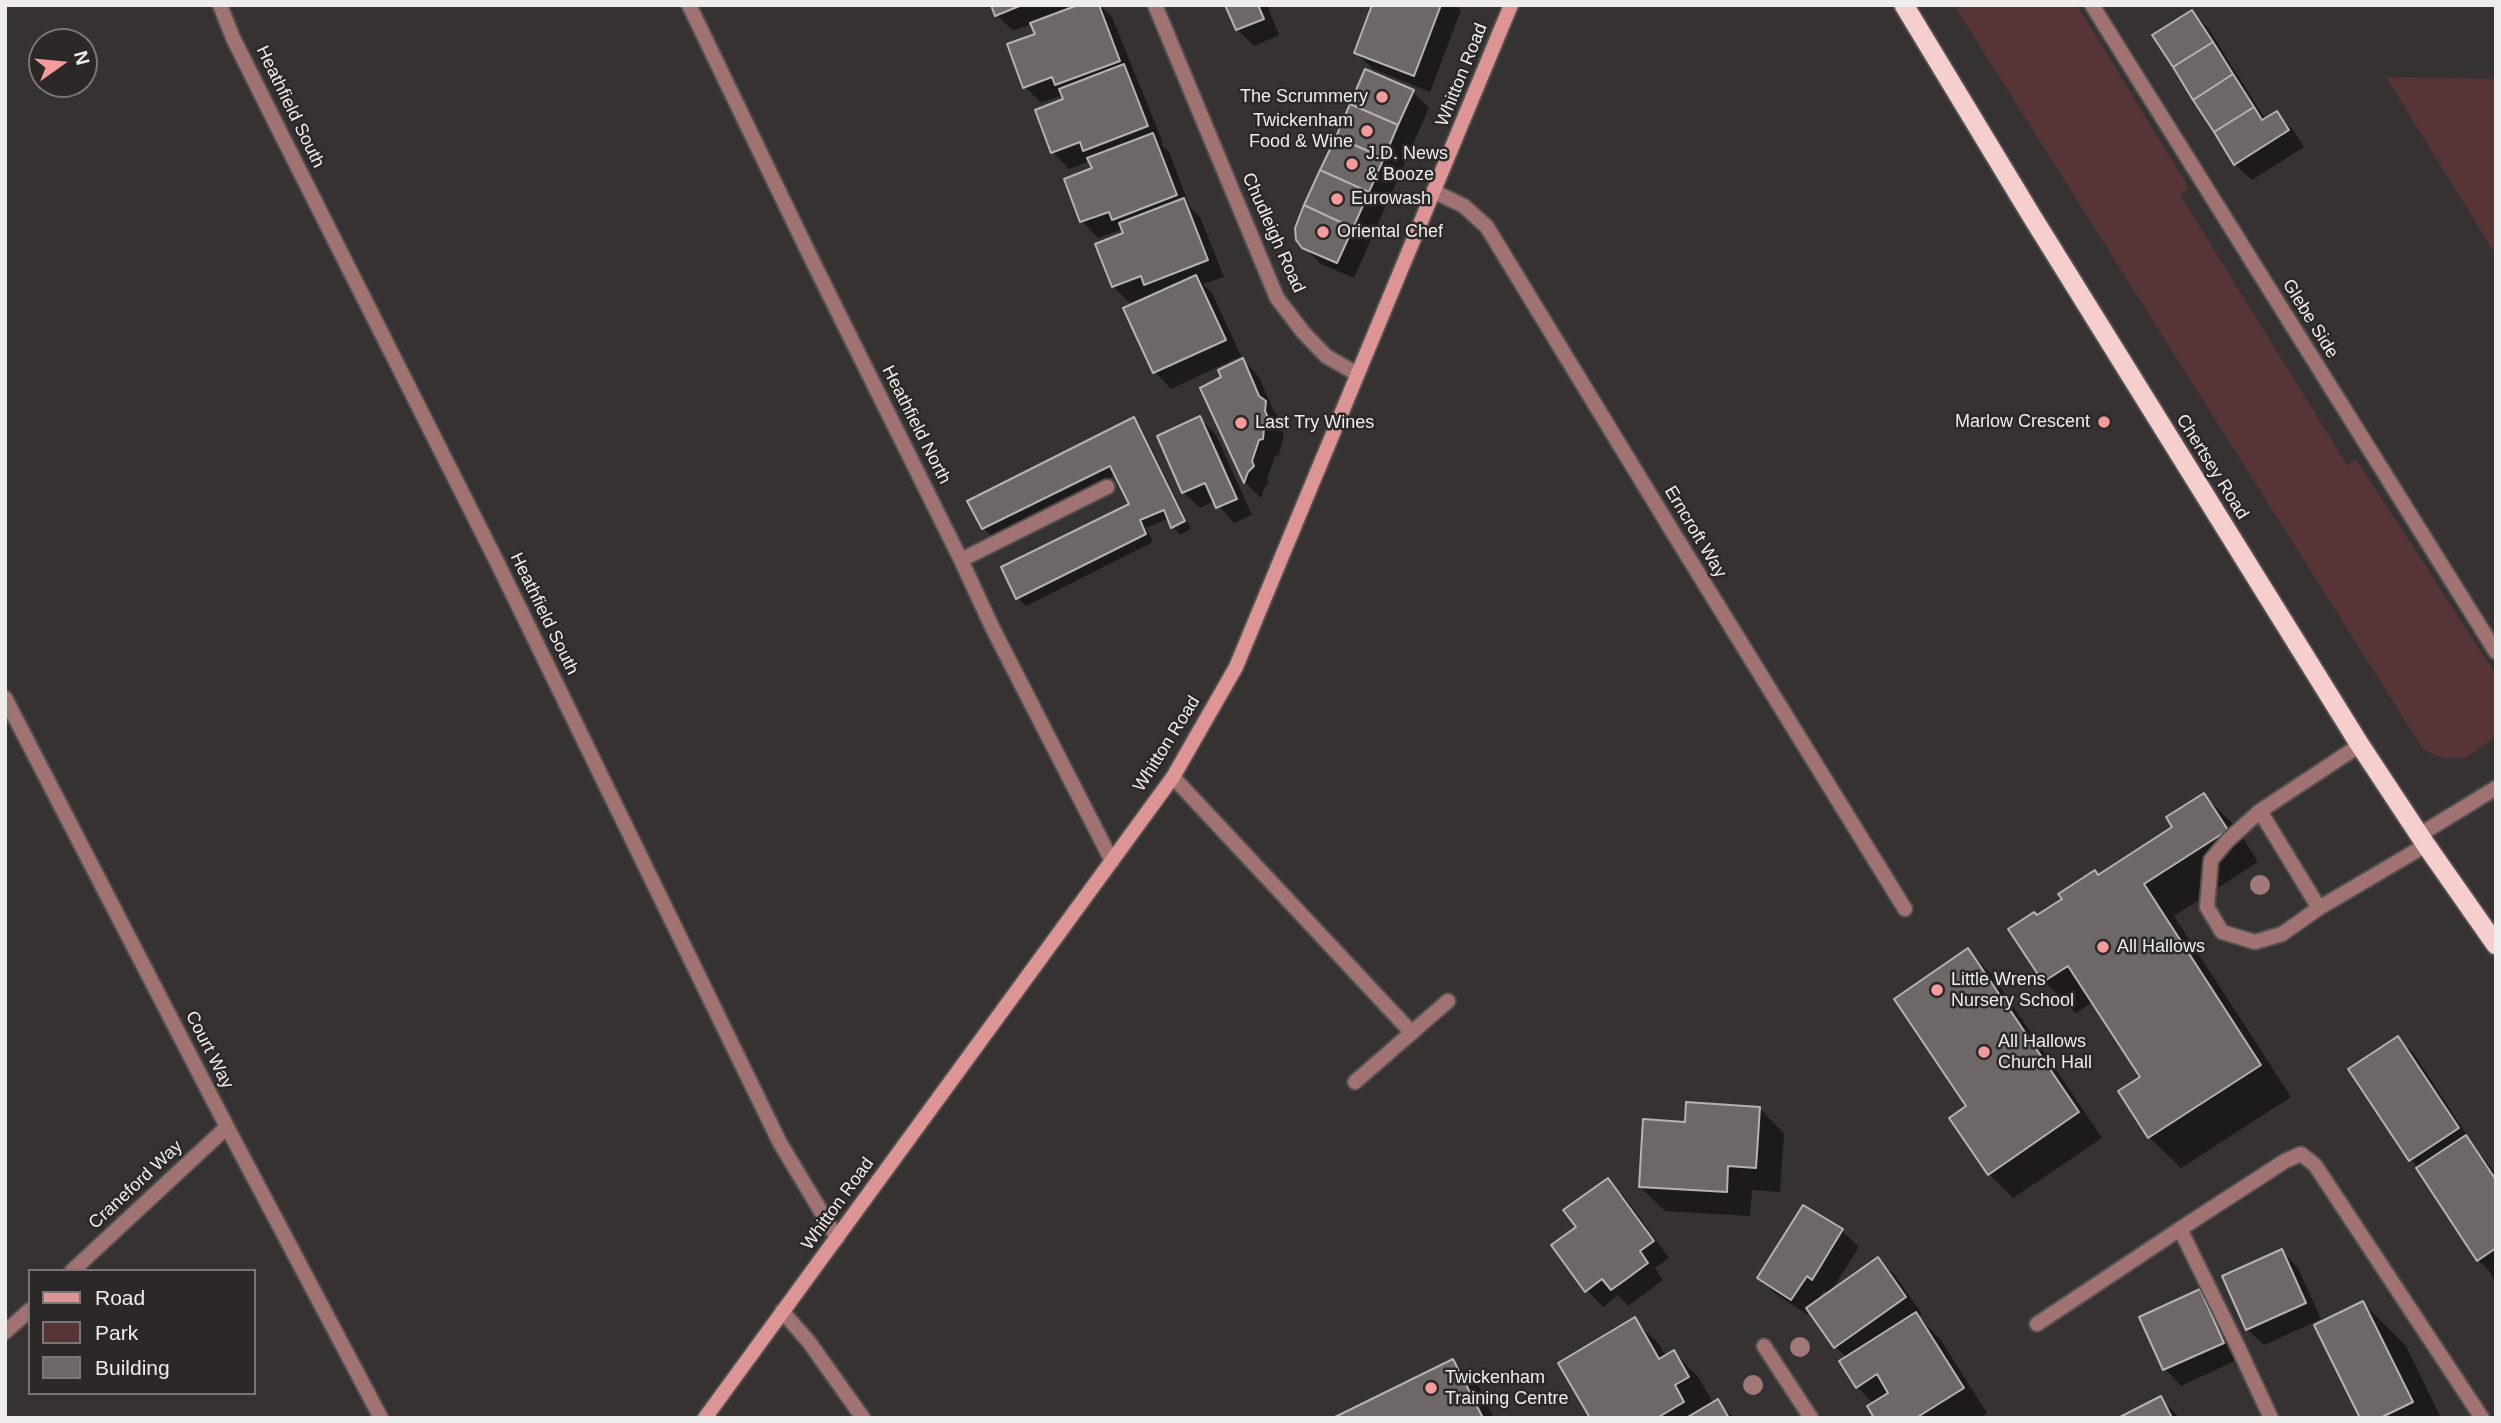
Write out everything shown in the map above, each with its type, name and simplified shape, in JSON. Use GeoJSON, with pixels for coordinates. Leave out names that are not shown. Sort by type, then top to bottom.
{"type":"FeatureCollection","features":[{"type":"Feature","properties":{"kind":"highway","name":"Chertsey Road"},"geometry":{"type":"LineString","coordinates":[[1905,5],[2031,215],[2360,745],[2422,840],[2496,945]]}},
{"type":"Feature","properties":{"kind":"main road","name":"Whitton Road"},"geometry":{"type":"LineString","coordinates":[[705,1418],[1173,777],[1236,667],[1511,5]]}},
{"type":"Feature","properties":{"kind":"street","name":"Heathfield South"},"geometry":{"type":"LineString","coordinates":[[220,5],[233,38],[503,574],[780,1143],[837,1238]]}},
{"type":"Feature","properties":{"kind":"street","name":"Heathfield North"},"geometry":{"type":"LineString","coordinates":[[689,5],[993,629],[1112,861]]}},
{"type":"Feature","properties":{"kind":"street","name":"Chudleigh Road"},"geometry":{"type":"LineString","coordinates":[[1155,5],[1277,298],[1326,356],[1357,374]]}},
{"type":"Feature","properties":{"kind":"street","name":"Glebe Side"},"geometry":{"type":"LineString","coordinates":[[2092,5],[2496,652]]}},
{"type":"Feature","properties":{"kind":"street","name":"Erncroft Way"},"geometry":{"type":"LineString","coordinates":[[1435,192],[1464,206],[1488,227],[1676,540],[1905,909]]}},
{"type":"Feature","properties":{"kind":"street"},"geometry":{"type":"LineString","coordinates":[[961,559],[1107,487]]}},
{"type":"Feature","properties":{"kind":"street","name":"Court Way"},"geometry":{"type":"LineString","coordinates":[[5,698],[227,1127],[382,1418]]}},
{"type":"Feature","properties":{"kind":"street"},"geometry":{"type":"LineString","coordinates":[[2360,745],[2260,811],[2228,840],[2211,860],[2207,907],[2222,932],[2255,942],[2282,934],[2496,788]]}},
{"type":"Feature","properties":{"kind":"street"},"geometry":{"type":"LineString","coordinates":[[1173,777],[1412,1033]]}},
{"type":"Feature","properties":{"kind":"street"},"geometry":{"type":"LineString","coordinates":[[2260,811],[2319,908]]}},
{"type":"Feature","properties":{"kind":"street"},"geometry":{"type":"LineString","coordinates":[[1355,1082],[1448,1001]]}},
{"type":"Feature","properties":{"kind":"street","name":"Craneford Way"},"geometry":{"type":"LineString","coordinates":[[74,1269],[227,1127]]}},
{"type":"Feature","properties":{"kind":"street"},"geometry":{"type":"LineString","coordinates":[[2037,1324],[2285,1161],[2301,1154],[2315,1165],[2482,1418]]}},
{"type":"Feature","properties":{"kind":"street"},"geometry":{"type":"LineString","coordinates":[[2180,1229],[2272,1418]]}},
{"type":"Feature","properties":{"kind":"street"},"geometry":{"type":"LineString","coordinates":[[782,1311],[809,1342],[863,1418]]}},
{"type":"Feature","properties":{"kind":"street"},"geometry":{"type":"LineString","coordinates":[[5,1332],[28,1312]]}},
{"type":"Feature","properties":{"kind":"street"},"geometry":{"type":"LineString","coordinates":[[1764,1346],[1811,1418]]}},
{"type":"Feature","properties":{"kind":"green space"},"geometry":{"type":"Polygon","coordinates":[[[1954,5],[2077,5],[2189,188],[2180,195],[2347,465],[2356,459],[2496,675],[2496,737],[2466,758],[2442,758],[2423,749],[1954,5]]]}},
{"type":"Feature","properties":{"kind":"green space"},"geometry":{"type":"Polygon","coordinates":[[[2386,77],[2496,79],[2496,255],[2386,77]]]}},
{"type":"Feature","properties":{"kind":"building"},"geometry":{"type":"Polygon","coordinates":[[[991,5],[1022,5],[995,16],[991,5]]]}},
{"type":"Feature","properties":{"kind":"building"},"geometry":{"type":"Polygon","coordinates":[[[1078,5],[1099,5],[1120,61],[1055,85],[1052,77],[1023,88],[1007,44],[1035,34],[1030,23],[1078,5]]]}},
{"type":"Feature","properties":{"kind":"building"},"geometry":{"type":"Polygon","coordinates":[[[1225,5],[1258,5],[1264,19],[1236,30],[1225,5]]]}},
{"type":"Feature","properties":{"kind":"building"},"geometry":{"type":"Polygon","coordinates":[[[1372,5],[1441,5],[1414,76],[1354,53],[1372,5]]]}},
{"type":"Feature","properties":{"kind":"building"},"geometry":{"type":"Polygon","coordinates":[[[2192,10],[2213,42],[2173,67],[2152,35],[2192,10]]]}},
{"type":"Feature","properties":{"kind":"building"},"geometry":{"type":"Polygon","coordinates":[[[2213,42],[2233,74],[2193,100],[2173,67],[2213,42]]]}},
{"type":"Feature","properties":{"kind":"building"},"geometry":{"type":"Polygon","coordinates":[[[1124,64],[1148,126],[1083,151],[1080,142],[1051,153],[1035,110],[1063,99],[1059,89],[1124,64]]]}},
{"type":"Feature","properties":{"kind":"building","name":"The Scrummery"},"geometry":{"type":"Polygon","coordinates":[[[1365,69],[1414,90],[1398,125],[1350,104],[1365,69]]]}},
{"type":"Feature","properties":{"kind":"building"},"geometry":{"type":"Polygon","coordinates":[[[2233,74],[2254,107],[2214,132],[2193,100],[2233,74]]]}},
{"type":"Feature","properties":{"kind":"building","name":"Twickenham Food & Wine"},"geometry":{"type":"Polygon","coordinates":[[[1350,104],[1398,125],[1384,158],[1336,137],[1350,104]]]}},
{"type":"Feature","properties":{"kind":"building"},"geometry":{"type":"Polygon","coordinates":[[[2254,107],[2262,120],[2277,111],[2289,130],[2234,165],[2214,132],[2254,107]]]}},
{"type":"Feature","properties":{"kind":"building"},"geometry":{"type":"Polygon","coordinates":[[[1153,133],[1177,195],[1112,220],[1109,212],[1080,222],[1064,179],[1092,168],[1087,158],[1153,133]]]}},
{"type":"Feature","properties":{"kind":"building","name":"J.D. News & Booze"},"geometry":{"type":"Polygon","coordinates":[[[1336,137],[1384,158],[1369,192],[1320,170],[1336,137]]]}},
{"type":"Feature","properties":{"kind":"building","name":"Eurowash"},"geometry":{"type":"Polygon","coordinates":[[[1320,170],[1369,192],[1353,228],[1304,205],[1320,170]]]}},
{"type":"Feature","properties":{"kind":"building"},"geometry":{"type":"Polygon","coordinates":[[[1184,198],[1208,260],[1144,285],[1141,276],[1112,287],[1095,244],[1123,233],[1119,223],[1184,198]]]}},
{"type":"Feature","properties":{"kind":"building","name":"Oriental Chef"},"geometry":{"type":"Polygon","coordinates":[[[1304,205],[1353,228],[1337,263],[1302,248],[1296,240],[1295,228],[1304,205]]]}},
{"type":"Feature","properties":{"kind":"building"},"geometry":{"type":"Polygon","coordinates":[[[1196,275],[1226,340],[1153,373],[1123,308],[1196,275]]]}},
{"type":"Feature","properties":{"kind":"building","name":"Last Try Wines"},"geometry":{"type":"Polygon","coordinates":[[[1243,358],[1259,396],[1266,401],[1265,411],[1268,418],[1263,439],[1259,440],[1252,461],[1254,466],[1248,472],[1244,483],[1200,388],[1221,377],[1218,370],[1243,358]]]}},
{"type":"Feature","properties":{"kind":"building"},"geometry":{"type":"Polygon","coordinates":[[[1200,416],[1237,499],[1216,508],[1205,483],[1182,493],[1157,436],[1200,416]]]}},
{"type":"Feature","properties":{"kind":"building"},"geometry":{"type":"Polygon","coordinates":[[[1134,417],[1185,521],[1171,528],[1164,510],[1140,520],[1146,534],[1016,599],[1001,567],[1129,504],[1110,466],[982,529],[967,501],[1134,417]]]}},
{"type":"Feature","properties":{"kind":"building","name":"All Hallows"},"geometry":{"type":"Polygon","coordinates":[[[2204,793],[2228,830],[2144,884],[2261,1065],[2148,1138],[2118,1091],[2140,1077],[2068,966],[2043,982],[2008,929],[2034,912],[2037,915],[2062,899],[2058,894],[2095,870],[2098,875],[2172,827],[2166,817],[2204,793]]]}},
{"type":"Feature","properties":{"kind":"building","name":"All Hallows Church Hall"},"geometry":{"type":"Polygon","coordinates":[[[1968,948],[2079,1112],[1988,1175],[1949,1118],[1966,1106],[1894,999],[1968,948]]]}},
{"type":"Feature","properties":{"kind":"building"},"geometry":{"type":"Polygon","coordinates":[[[2398,1036],[2459,1128],[2409,1161],[2348,1069],[2398,1036]]]}},
{"type":"Feature","properties":{"kind":"building"},"geometry":{"type":"Polygon","coordinates":[[[1686,1102],[1760,1107],[1756,1168],[1728,1166],[1727,1192],[1639,1187],[1643,1119],[1685,1122],[1686,1102]]]}},
{"type":"Feature","properties":{"kind":"building"},"geometry":{"type":"Polygon","coordinates":[[[2466,1135],[2496,1180],[2496,1248],[2477,1261],[2416,1168],[2466,1135]]]}},
{"type":"Feature","properties":{"kind":"building"},"geometry":{"type":"Polygon","coordinates":[[[1608,1178],[1654,1241],[1640,1251],[1648,1263],[1625,1280],[1611,1290],[1602,1279],[1585,1292],[1551,1245],[1576,1227],[1563,1210],[1608,1178]]]}},
{"type":"Feature","properties":{"kind":"building"},"geometry":{"type":"Polygon","coordinates":[[[1803,1205],[1843,1229],[1812,1280],[1807,1276],[1791,1300],[1757,1278],[1803,1205]]]}},
{"type":"Feature","properties":{"kind":"building"},"geometry":{"type":"Polygon","coordinates":[[[2282,1249],[2306,1303],[2246,1330],[2222,1276],[2282,1249]]]}},
{"type":"Feature","properties":{"kind":"building"},"geometry":{"type":"Polygon","coordinates":[[[1878,1257],[1906,1297],[1834,1348],[1806,1308],[1878,1257]]]}},
{"type":"Feature","properties":{"kind":"building"},"geometry":{"type":"Polygon","coordinates":[[[2200,1289],[2224,1343],[2163,1370],[2139,1317],[2200,1289]]]}},
{"type":"Feature","properties":{"kind":"building"},"geometry":{"type":"Polygon","coordinates":[[[2363,1301],[2413,1402],[2380,1418],[2360,1418],[2314,1325],[2363,1301]]]}},
{"type":"Feature","properties":{"kind":"building"},"geometry":{"type":"Polygon","coordinates":[[[1916,1312],[1964,1388],[1916,1418],[1874,1418],[1867,1406],[1888,1393],[1877,1374],[1856,1388],[1839,1361],[1916,1312]]]}},
{"type":"Feature","properties":{"kind":"building"},"geometry":{"type":"Polygon","coordinates":[[[1635,1317],[1659,1359],[1674,1350],[1689,1377],[1675,1385],[1684,1402],[1657,1418],[1590,1418],[1558,1363],[1635,1317]]]}},
{"type":"Feature","properties":{"kind":"building","name":"Twickenham Training Centre"},"geometry":{"type":"Polygon","coordinates":[[[1453,1359],[1483,1418],[1333,1418],[1453,1359]]]}},
{"type":"Feature","properties":{"kind":"building"},"geometry":{"type":"Polygon","coordinates":[[[2161,1396],[2172,1418],[2118,1418],[2161,1396]]]}},
{"type":"Feature","properties":{"kind":"building"},"geometry":{"type":"Polygon","coordinates":[[[1718,1399],[1729,1418],[1686,1418],[1718,1399]]]}},
{"type":"Feature","properties":{"kind":"place","name":"The Scrummery"},"geometry":{"type":"Point","coordinates":[1382,97]}},
{"type":"Feature","properties":{"kind":"place","name":"Twickenham Food & Wine"},"geometry":{"type":"Point","coordinates":[1367,131]}},
{"type":"Feature","properties":{"kind":"place","name":"J.D. News & Booze"},"geometry":{"type":"Point","coordinates":[1352,164]}},
{"type":"Feature","properties":{"kind":"place","name":"Eurowash"},"geometry":{"type":"Point","coordinates":[1337,199]}},
{"type":"Feature","properties":{"kind":"place","name":"Oriental Chef"},"geometry":{"type":"Point","coordinates":[1323,232]}},
{"type":"Feature","properties":{"kind":"place","name":"Marlow Crescent"},"geometry":{"type":"Point","coordinates":[2104,422]}},
{"type":"Feature","properties":{"kind":"place","name":"Last Try Wines"},"geometry":{"type":"Point","coordinates":[1241,423]}},
{"type":"Feature","properties":{"kind":"place","name":"All Hallows"},"geometry":{"type":"Point","coordinates":[2103,947]}},
{"type":"Feature","properties":{"kind":"place","name":"Little Wrens Nursery School"},"geometry":{"type":"Point","coordinates":[1937,990]}},
{"type":"Feature","properties":{"kind":"place","name":"All Hallows Church Hall"},"geometry":{"type":"Point","coordinates":[1984,1052]}},
{"type":"Feature","properties":{"kind":"place","name":"Twickenham Training Centre"},"geometry":{"type":"Point","coordinates":[1431,1388]}}]}
